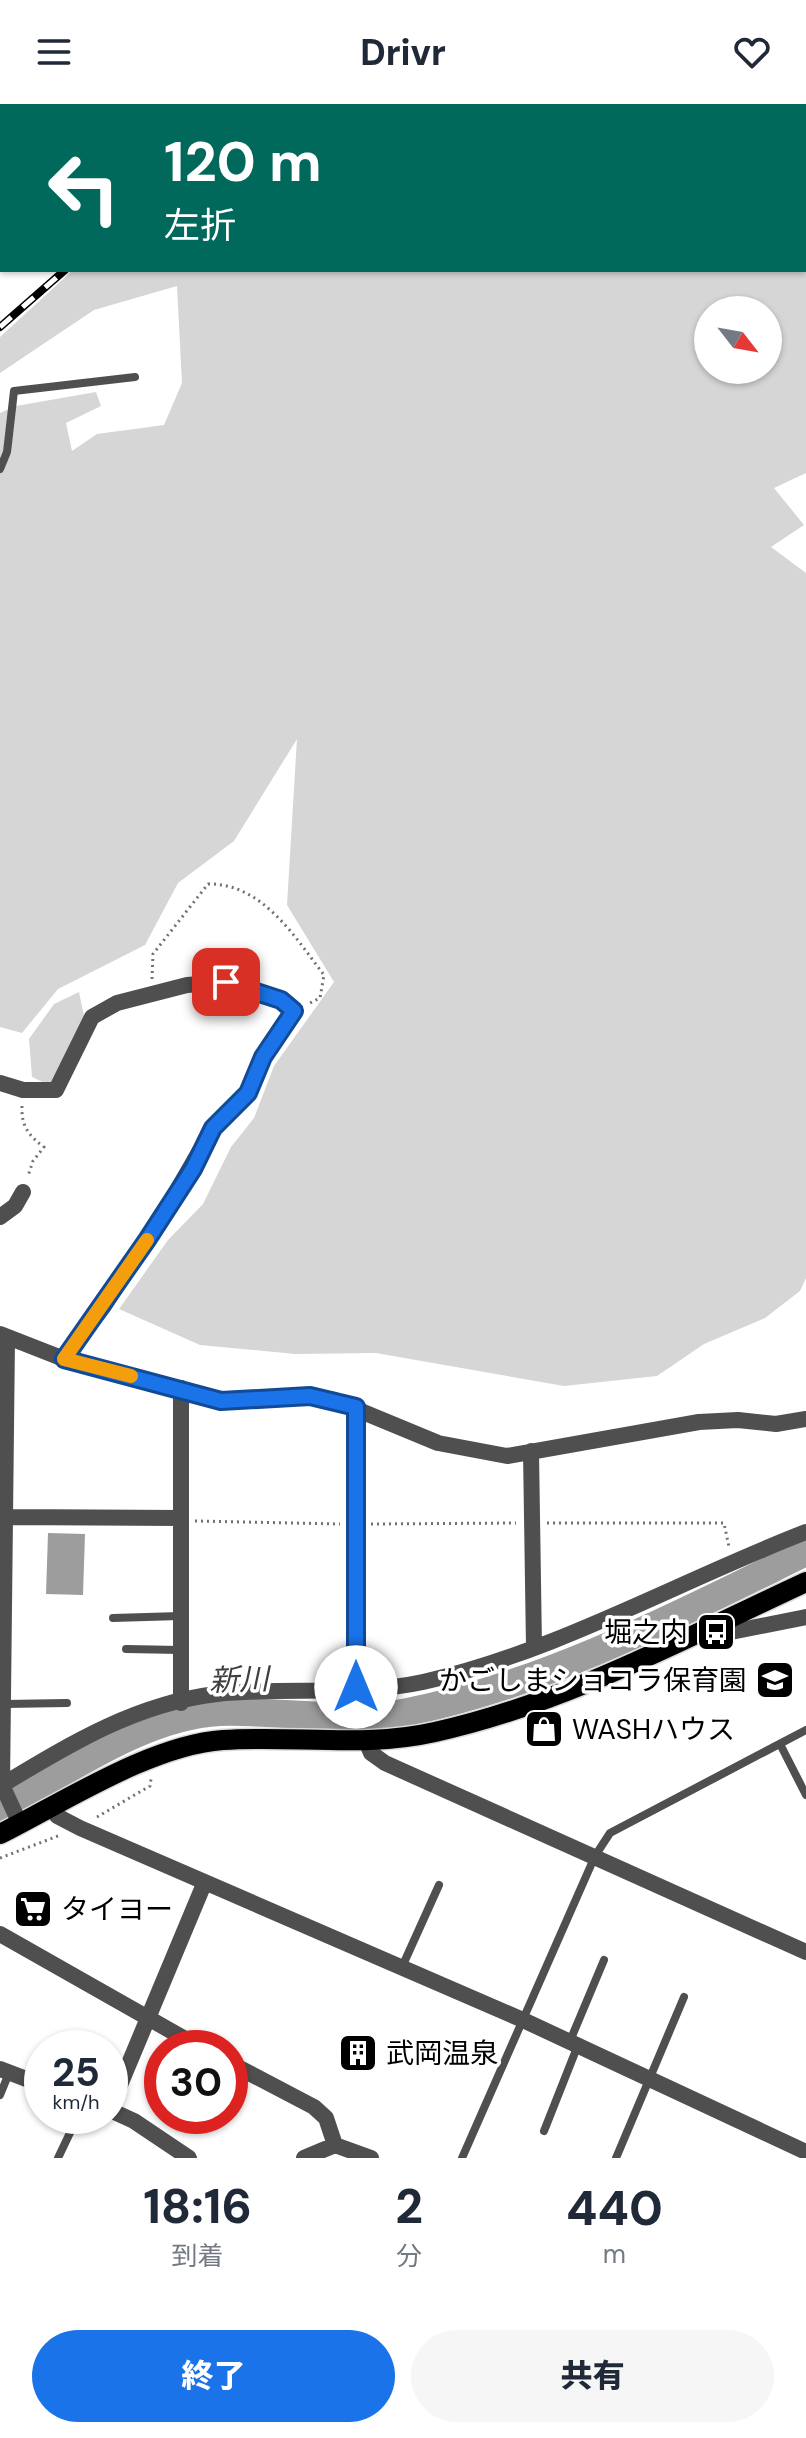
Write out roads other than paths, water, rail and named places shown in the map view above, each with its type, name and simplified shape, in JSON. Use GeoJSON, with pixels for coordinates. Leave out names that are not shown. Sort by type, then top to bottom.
{"type":"FeatureCollection","features":[{"type":"Feature","properties":{"kind":"main road"},"geometry":{"type":"LineString","coordinates":[[0,1834],[52,1805],[190,1746],[220,1740],[357,1741],[436,1732],[523,1707],[626,1666],[806,1582]]}},
{"type":"Feature","properties":{"kind":"street"},"geometry":{"type":"LineString","coordinates":[[0,1083],[23,1090],[56,1090],[92,1017],[117,1003],[155,992],[226,982],[281,1000],[294,1011],[263,1057],[248,1093],[213,1128],[153,1231],[64,1359]]}},
{"type":"Feature","properties":{"kind":"street"},"geometry":{"type":"LineString","coordinates":[[0,1217],[15,1206],[23,1192]]}},
{"type":"Feature","properties":{"kind":"street"},"geometry":{"type":"LineString","coordinates":[[20,1824],[2,1785],[5,1704],[2,1557],[6,1517],[4,1336],[64,1359],[221,1401],[310,1396],[356,1407],[456,1448],[507,1456],[699,1422],[738,1420],[776,1424],[806,1419]]}},
{"type":"Feature","properties":{"kind":"street"},"geometry":{"type":"LineString","coordinates":[[181,1388],[181,1703]]}},
{"type":"Feature","properties":{"kind":"street"},"geometry":{"type":"LineString","coordinates":[[351,1688],[356,1407]]}},
{"type":"Feature","properties":{"kind":"street"},"geometry":{"type":"LineString","coordinates":[[531,1451],[534,1647]]}},
{"type":"Feature","properties":{"kind":"street"},"geometry":{"type":"LineString","coordinates":[[6,1517],[181,1518]]}},
{"type":"Feature","properties":{"kind":"street"},"geometry":{"type":"LineString","coordinates":[[2,1785],[87,1734],[151,1708],[226,1693],[419,1683],[469,1670],[534,1647],[806,1532]]}},
{"type":"Feature","properties":{"kind":"street"},"geometry":{"type":"LineString","coordinates":[[719,1622],[731,1632],[806,1617]]}},
{"type":"Feature","properties":{"kind":"street"},"geometry":{"type":"LineString","coordinates":[[357,1741],[385,1763],[806,1952]]}},
{"type":"Feature","properties":{"kind":"street"},"geometry":{"type":"LineString","coordinates":[[52,1805],[57,1816],[80,1828],[649,2076],[806,2152]]}},
{"type":"Feature","properties":{"kind":"street"},"geometry":{"type":"LineString","coordinates":[[128,2064],[204,1884]]}},
{"type":"Feature","properties":{"kind":"street"},"geometry":{"type":"LineString","coordinates":[[0,1934],[167,2030]]}},
{"type":"Feature","properties":{"kind":"street"},"geometry":{"type":"LineString","coordinates":[[4,2071],[24,2078]]}},
{"type":"Feature","properties":{"kind":"street"},"geometry":{"type":"LineString","coordinates":[[248,2072],[314,2107],[326,2118],[335,2145]]}},
{"type":"Feature","properties":{"kind":"street"},"geometry":{"type":"LineString","coordinates":[[128,2118],[189,2158]]}},
{"type":"Feature","properties":{"kind":"street"},"geometry":{"type":"LineString","coordinates":[[304,2158],[335,2145],[371,2158]]}},
{"type":"Feature","properties":{"kind":"lane"},"geometry":{"type":"LineString","coordinates":[[0,469],[7,452],[14,391],[135,377]]}},
{"type":"Feature","properties":{"kind":"lane"},"geometry":{"type":"LineString","coordinates":[[113,1618],[181,1616]]}},
{"type":"Feature","properties":{"kind":"lane"},"geometry":{"type":"LineString","coordinates":[[126,1649],[181,1650]]}},
{"type":"Feature","properties":{"kind":"lane"},"geometry":{"type":"LineString","coordinates":[[5,1704],[67,1703]]}},
{"type":"Feature","properties":{"kind":"lane"},"geometry":{"type":"LineString","coordinates":[[462,2158],[595,1856],[610,1833],[806,1730]]}},
{"type":"Feature","properties":{"kind":"lane"},"geometry":{"type":"LineString","coordinates":[[780,1744],[806,1795]]}},
{"type":"Feature","properties":{"kind":"lane"},"geometry":{"type":"LineString","coordinates":[[402,1967],[439,1885]]}},
{"type":"Feature","properties":{"kind":"lane"},"geometry":{"type":"LineString","coordinates":[[544,2131],[604,1960]]}},
{"type":"Feature","properties":{"kind":"lane"},"geometry":{"type":"LineString","coordinates":[[616,2158],[684,1997]]}},
{"type":"Feature","properties":{"kind":"lane"},"geometry":{"type":"LineString","coordinates":[[0,2095],[4,2071]]}},
{"type":"Feature","properties":{"kind":"lane"},"geometry":{"type":"LineString","coordinates":[[58,2158],[69,2134]]}},
{"type":"Feature","properties":{"kind":"waterway","name":"新川"},"geometry":{"type":"LineString","coordinates":[[0,1808],[106,1748],[163,1723],[220,1712],[339,1717],[386,1715],[511,1684],[612,1645],[806,1552]]}},
{"type":"Feature","properties":{"kind":"railway"},"geometry":{"type":"LineString","coordinates":[[0,327],[63,272]]}},
{"type":"Feature","properties":{"kind":"place","name":"堀之内"},"geometry":{"type":"Point","coordinates":[716,1632]}},
{"type":"Feature","properties":{"kind":"place","name":"かごしまショコラ保育園"},"geometry":{"type":"Point","coordinates":[775,1680]}},
{"type":"Feature","properties":{"kind":"place","name":"WASHハウス"},"geometry":{"type":"Point","coordinates":[544,1729]}},
{"type":"Feature","properties":{"kind":"place","name":"タイヨー"},"geometry":{"type":"Point","coordinates":[33,1909]}},
{"type":"Feature","properties":{"kind":"place","name":"武岡温泉"},"geometry":{"type":"Point","coordinates":[358,2053]}}]}
